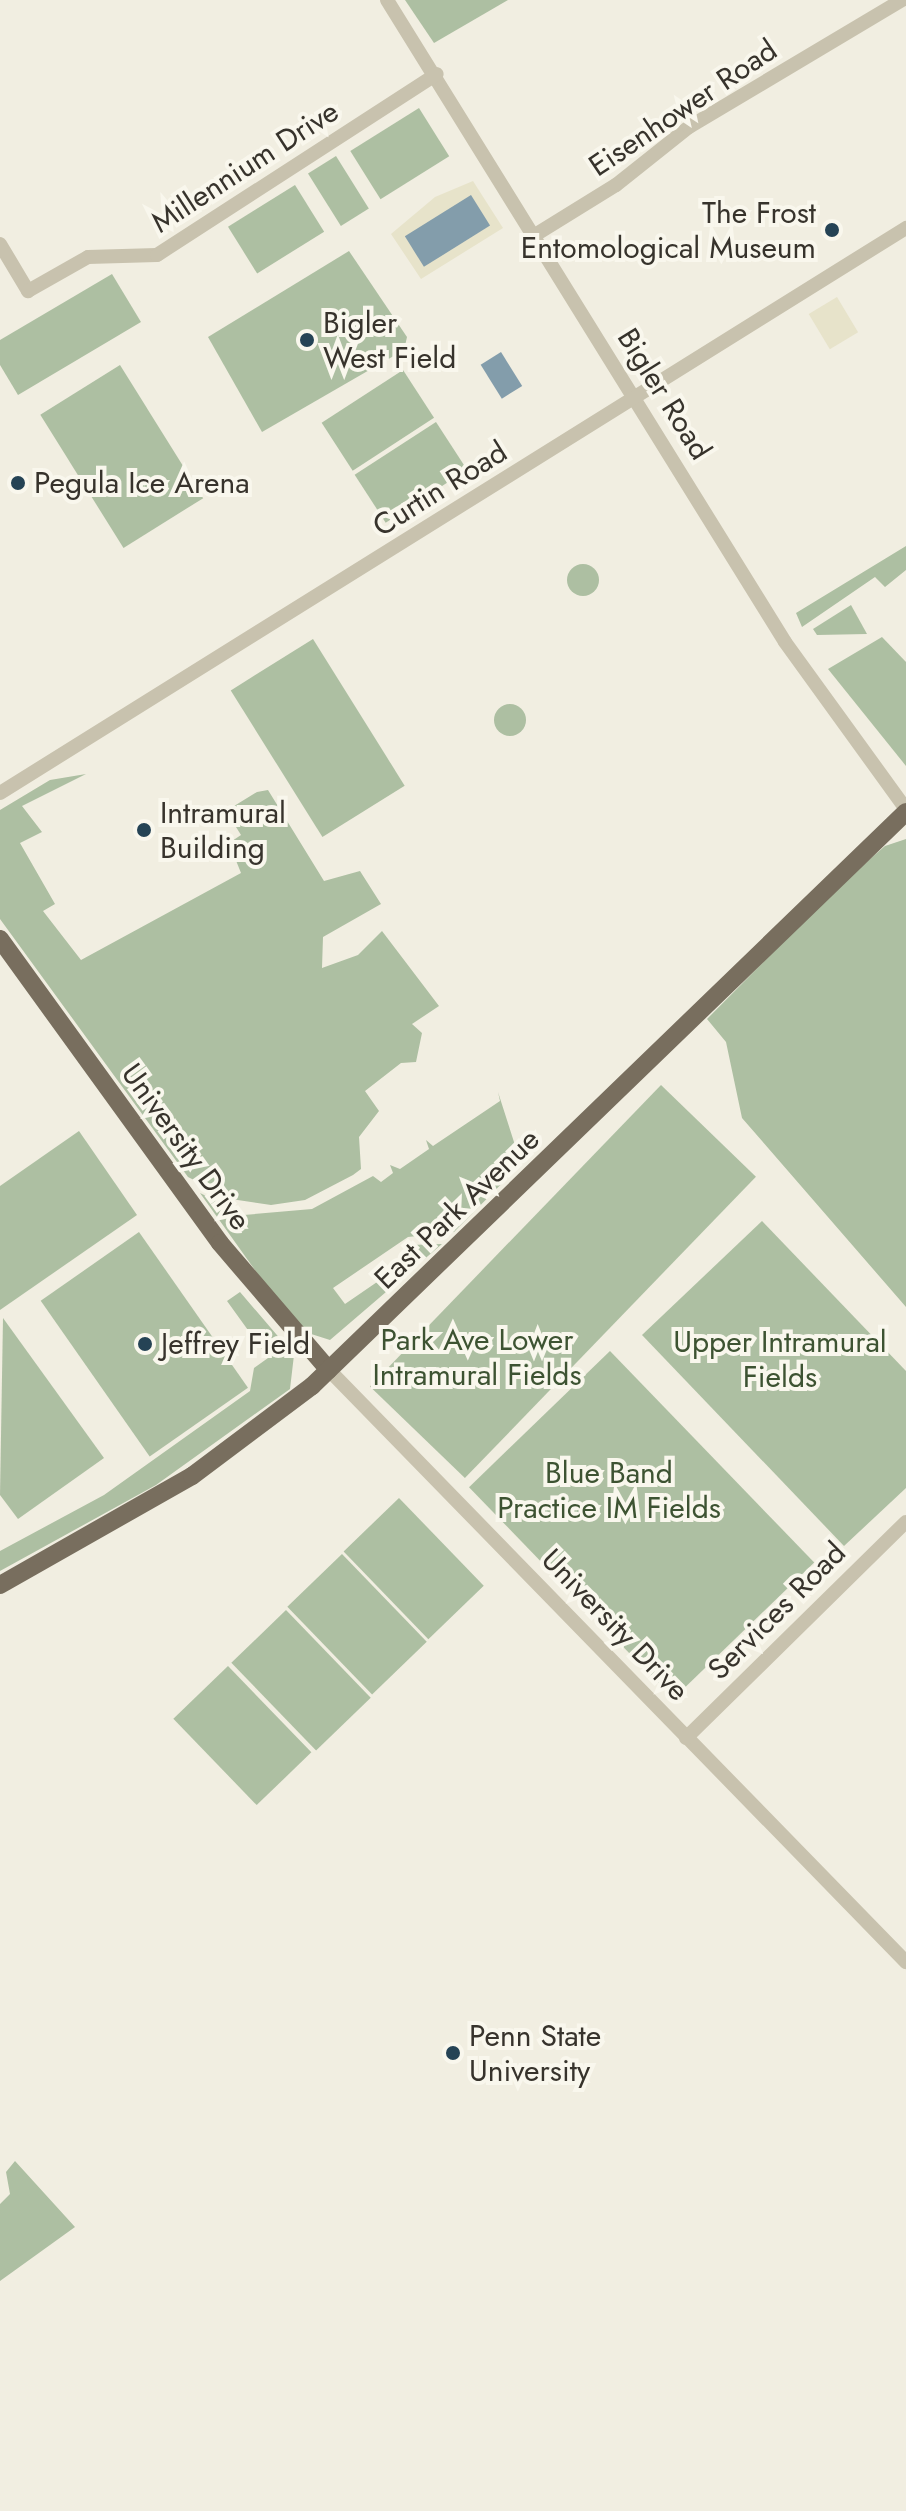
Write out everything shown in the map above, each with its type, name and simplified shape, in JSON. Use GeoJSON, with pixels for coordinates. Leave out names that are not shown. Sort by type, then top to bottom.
{"type":"FeatureCollection","features":[{"type":"Feature","properties":{"kind":"main road","name":"East Park Avenue"},"geometry":{"type":"LineString","coordinates":[[0,1585],[192,1476],[329,1370],[906,811]]}},
{"type":"Feature","properties":{"kind":"main road","name":"University Drive"},"geometry":{"type":"LineString","coordinates":[[0,939],[220,1243],[329,1370]]}},
{"type":"Feature","properties":{"kind":"street","name":"Bigler Road"},"geometry":{"type":"LineString","coordinates":[[387,0],[437,74],[785,642],[906,811]]}},
{"type":"Feature","properties":{"kind":"street","name":"Eisenhower Road"},"geometry":{"type":"LineString","coordinates":[[535,235],[616,185],[689,127],[902,0]]}},
{"type":"Feature","properties":{"kind":"street","name":"Millennium Drive"},"geometry":{"type":"LineString","coordinates":[[0,244],[28,291],[88,257],[157,255],[437,74]]}},
{"type":"Feature","properties":{"kind":"street","name":"Curtin Road"},"geometry":{"type":"LineString","coordinates":[[0,793],[906,228]]}},
{"type":"Feature","properties":{"kind":"street","name":"University Drive"},"geometry":{"type":"LineString","coordinates":[[329,1370],[906,1962]]}},
{"type":"Feature","properties":{"kind":"street","name":"Services Road"},"geometry":{"type":"LineString","coordinates":[[686,1738],[906,1522]]}},
{"type":"Feature","properties":{"kind":"green space"},"geometry":{"type":"Polygon","coordinates":[[[405,0],[508,0],[434,43],[405,0]]]}},
{"type":"Feature","properties":{"kind":"green space"},"geometry":{"type":"Polygon","coordinates":[[[419,108],[449,156],[381,199],[350,151],[419,108]]]}},
{"type":"Feature","properties":{"kind":"green space"},"geometry":{"type":"Polygon","coordinates":[[[336,156],[369,209],[341,226],[308,173],[336,156]]]}},
{"type":"Feature","properties":{"kind":"green space"},"geometry":{"type":"Polygon","coordinates":[[[295,185],[324,232],[257,274],[228,227],[295,185]]]}},
{"type":"Feature","properties":{"kind":"green space","name":"Bigler West Field"},"geometry":{"type":"Polygon","coordinates":[[[349,251],[407,337],[404,350],[262,432],[208,337],[349,251]]]}},
{"type":"Feature","properties":{"kind":"green space"},"geometry":{"type":"Polygon","coordinates":[[[112,274],[141,322],[18,395],[0,365],[0,340],[112,274]]]}},
{"type":"Feature","properties":{"kind":"green space"},"geometry":{"type":"Polygon","coordinates":[[[120,365],[203,498],[123,548],[40,415],[120,365]]]}},
{"type":"Feature","properties":{"kind":"green space"},"geometry":{"type":"Polygon","coordinates":[[[403,370],[434,418],[353,471],[322,423],[403,370]]]}},
{"type":"Feature","properties":{"kind":"green space"},"geometry":{"type":"Polygon","coordinates":[[[436,422],[467,470],[386,523],[355,475],[436,422]]]}},
{"type":"Feature","properties":{"kind":"green space"},"geometry":{"type":"Polygon","coordinates":[[[906,546],[906,570],[885,587],[875,577],[802,627],[796,613],[906,546]]]}},
{"type":"Feature","properties":{"kind":"green space"},"geometry":{"type":"Polygon","coordinates":[[[583,564],[594,569],[599,580],[594,591],[583,596],[572,591],[567,580],[572,569],[583,564]]]}},
{"type":"Feature","properties":{"kind":"green space"},"geometry":{"type":"Polygon","coordinates":[[[851,605],[867,634],[817,635],[813,629],[851,605]]]}},
{"type":"Feature","properties":{"kind":"green space"},"geometry":{"type":"Polygon","coordinates":[[[882,637],[906,662],[906,766],[828,669],[882,637]]]}},
{"type":"Feature","properties":{"kind":"green space"},"geometry":{"type":"Polygon","coordinates":[[[313,639],[405,786],[322,837],[231,690],[313,639]]]}},
{"type":"Feature","properties":{"kind":"green space"},"geometry":{"type":"Polygon","coordinates":[[[510,704],[522,708],[526,720],[522,732],[510,736],[498,732],[494,720],[498,708],[510,704]]]}},
{"type":"Feature","properties":{"kind":"green space"},"geometry":{"type":"Polygon","coordinates":[[[86,774],[22,806],[42,832],[20,843],[55,904],[43,911],[81,960],[241,873],[229,843],[241,835],[226,811],[257,792],[268,790],[324,881],[360,871],[381,904],[323,937],[322,968],[358,955],[382,931],[439,1006],[412,1024],[422,1033],[416,1062],[401,1063],[365,1091],[379,1111],[359,1137],[361,1169],[353,1175],[305,1200],[271,1205],[231,1199],[188,1177],[0,919],[0,810],[50,780],[86,774]]]}},
{"type":"Feature","properties":{"kind":"green space"},"geometry":{"type":"Polygon","coordinates":[[[906,839],[906,1307],[742,1118],[726,1042],[707,1019],[840,885],[885,846],[906,839]]]}},
{"type":"Feature","properties":{"kind":"green space","name":"Park Ave Lower Intramural Fields"},"geometry":{"type":"Polygon","coordinates":[[[661,1085],[756,1177],[465,1478],[370,1386],[661,1085]]]}},
{"type":"Feature","properties":{"kind":"green space"},"geometry":{"type":"Polygon","coordinates":[[[498,1092],[521,1164],[454,1232],[408,1237],[333,1288],[345,1304],[415,1256],[410,1245],[442,1244],[330,1340],[308,1333],[270,1291],[200,1193],[244,1215],[312,1209],[373,1176],[381,1182],[393,1173],[390,1165],[400,1169],[429,1149],[426,1140],[433,1146],[500,1101],[498,1092]]]}},
{"type":"Feature","properties":{"kind":"green space"},"geometry":{"type":"Polygon","coordinates":[[[79,1131],[137,1215],[0,1310],[0,1186],[79,1131]]]}},
{"type":"Feature","properties":{"kind":"green space","name":"Upper Intramural Fields"},"geometry":{"type":"Polygon","coordinates":[[[762,1221],[906,1371],[906,1488],[844,1546],[642,1335],[762,1221]]]}},
{"type":"Feature","properties":{"kind":"green space","name":"Jeffrey Field"},"geometry":{"type":"Polygon","coordinates":[[[139,1232],[248,1388],[150,1456],[41,1301],[139,1232]]]}},
{"type":"Feature","properties":{"kind":"green space"},"geometry":{"type":"Polygon","coordinates":[[[240,1292],[294,1355],[290,1389],[156,1485],[0,1571],[0,1551],[104,1495],[250,1391],[254,1368],[268,1358],[227,1301],[240,1292]]]}},
{"type":"Feature","properties":{"kind":"green space"},"geometry":{"type":"Polygon","coordinates":[[[3,1318],[104,1458],[18,1519],[0,1495],[3,1318]]]}},
{"type":"Feature","properties":{"kind":"green space","name":"Blue Band Practice IM Fields"},"geometry":{"type":"Polygon","coordinates":[[[610,1351],[814,1562],[673,1699],[469,1487],[610,1351]]]}},
{"type":"Feature","properties":{"kind":"green space"},"geometry":{"type":"Polygon","coordinates":[[[399,1498],[484,1586],[428,1639],[344,1551],[399,1498]]]}},
{"type":"Feature","properties":{"kind":"green space"},"geometry":{"type":"Polygon","coordinates":[[[342,1554],[427,1642],[372,1695],[287,1607],[342,1554]]]}},
{"type":"Feature","properties":{"kind":"green space"},"geometry":{"type":"Polygon","coordinates":[[[286,1610],[371,1698],[316,1751],[231,1663],[286,1610]]]}},
{"type":"Feature","properties":{"kind":"green space"},"geometry":{"type":"Polygon","coordinates":[[[228,1666],[311,1752],[257,1805],[173,1719],[228,1666]]]}},
{"type":"Feature","properties":{"kind":"green space"},"geometry":{"type":"Polygon","coordinates":[[[15,2161],[75,2227],[0,2281],[0,2204],[10,2194],[6,2172],[15,2161]]]}},
{"type":"Feature","properties":{"kind":"shaded area"},"geometry":{"type":"Polygon","coordinates":[[[473,181],[503,228],[421,279],[391,234],[435,197],[473,181]]]}},
{"type":"Feature","properties":{"kind":"shaded area"},"geometry":{"type":"Polygon","coordinates":[[[837,297],[858,332],[830,349],[809,314],[837,297]]]}},
{"type":"Feature","properties":{"kind":"water"},"geometry":{"type":"Polygon","coordinates":[[[471,195],[490,226],[424,267],[405,236],[471,195]]]}},
{"type":"Feature","properties":{"kind":"water"},"geometry":{"type":"Polygon","coordinates":[[[501,352],[522,386],[502,399],[481,365],[501,352]]]}},
{"type":"Feature","properties":{"kind":"place","name":"The Frost Entomological Museum"},"geometry":{"type":"Point","coordinates":[832,230]}},
{"type":"Feature","properties":{"kind":"place","name":"Bigler West Field"},"geometry":{"type":"Point","coordinates":[307,340]}},
{"type":"Feature","properties":{"kind":"place","name":"Pegula Ice Arena"},"geometry":{"type":"Point","coordinates":[18,483]}},
{"type":"Feature","properties":{"kind":"place","name":"Intramural Building"},"geometry":{"type":"Point","coordinates":[144,830]}},
{"type":"Feature","properties":{"kind":"place","name":"Jeffrey Field"},"geometry":{"type":"Point","coordinates":[145,1344]}},
{"type":"Feature","properties":{"kind":"place","name":"Penn State University"},"geometry":{"type":"Point","coordinates":[453,2053]}}]}
